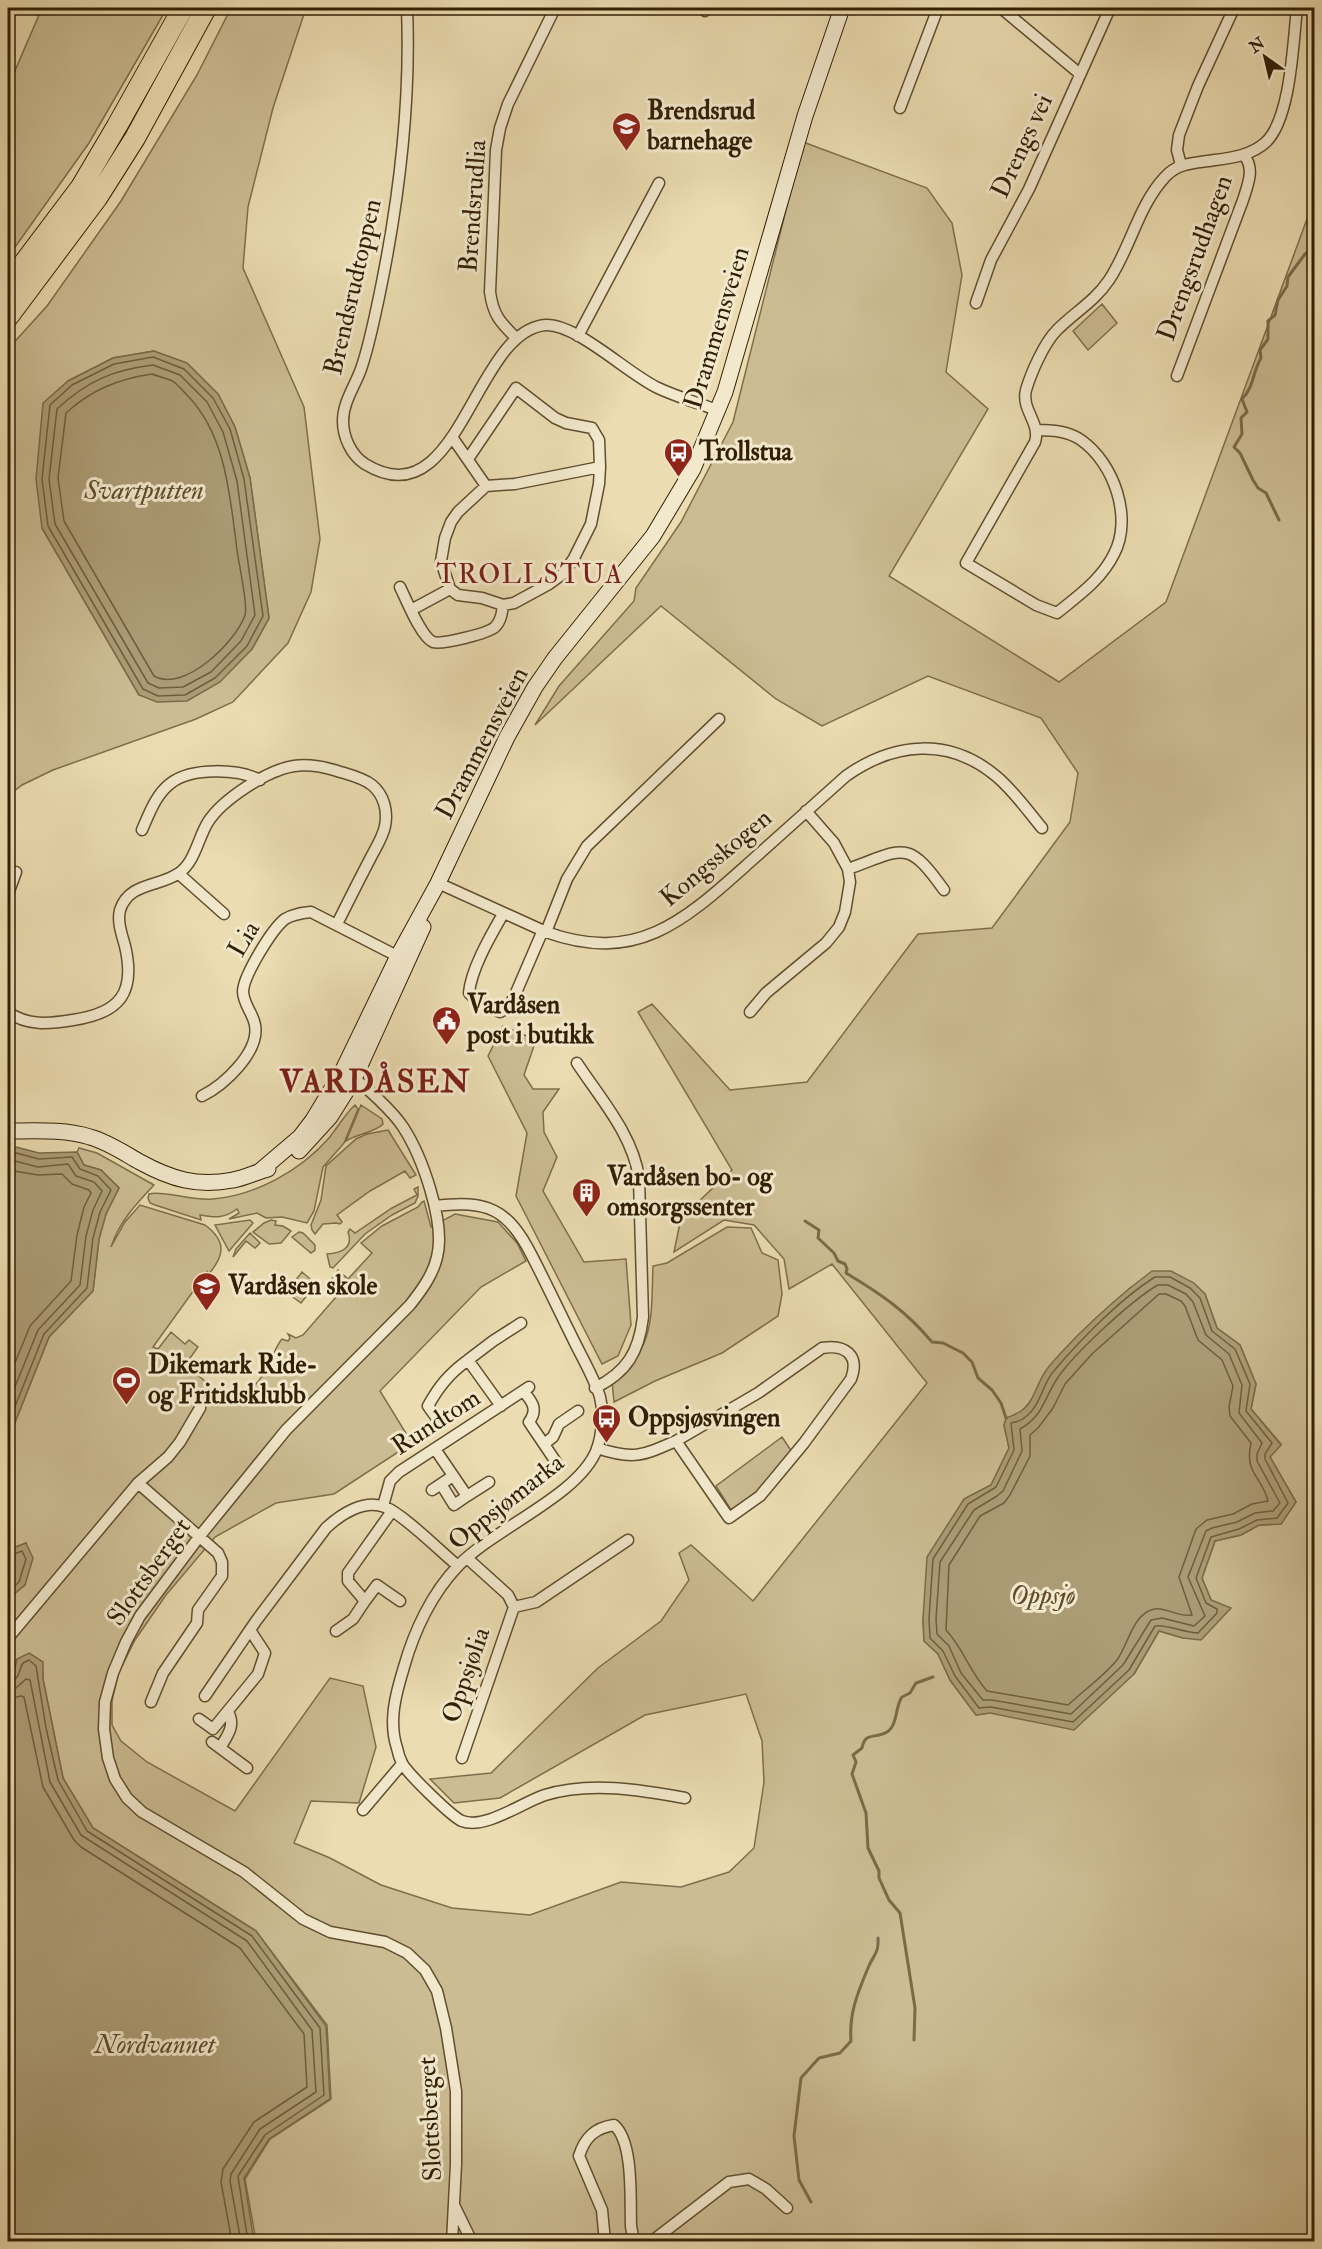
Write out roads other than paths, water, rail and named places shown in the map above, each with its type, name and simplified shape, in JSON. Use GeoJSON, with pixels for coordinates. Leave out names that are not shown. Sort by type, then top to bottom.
{"type":"FeatureCollection","features":[{"type":"Feature","properties":{"kind":"highway"},"geometry":{"type":"LineString","coordinates":[[8,284],[81,187],[183,8]]}},
{"type":"Feature","properties":{"kind":"highway"},"geometry":{"type":"LineString","coordinates":[[8,317],[97,198],[135,138],[206,8]]}},
{"type":"Feature","properties":{"kind":"main road","name":"Drammensveien"},"geometry":{"type":"LineString","coordinates":[[8,1131],[90,1137],[119,1149],[164,1175],[178,1180],[196,1182],[233,1180],[260,1171],[300,1137],[348,1076],[520,713],[555,658],[653,536],[693,470],[718,411],[805,116],[842,8]]}},
{"type":"Feature","properties":{"kind":"street","name":"Brendsrudtoppen"},"geometry":{"type":"LineString","coordinates":[[407,8],[407,102],[402,166],[379,298],[361,368],[346,404],[343,418],[344,436],[362,462],[376,470],[390,474],[407,474],[426,466],[452,437],[488,376],[516,338]]}},
{"type":"Feature","properties":{"kind":"street","name":"Brendsrudlia"},"geometry":{"type":"LineString","coordinates":[[516,338],[502,325],[493,311],[490,292],[496,150],[508,104],[555,8]]}},
{"type":"Feature","properties":{"kind":"street"},"geometry":{"type":"LineString","coordinates":[[900,108],[938,8]]}},
{"type":"Feature","properties":{"kind":"street"},"geometry":{"type":"LineString","coordinates":[[1001,8],[1080,74]]}},
{"type":"Feature","properties":{"kind":"street","name":"Drengs vei"},"geometry":{"type":"LineString","coordinates":[[976,303],[992,260],[1029,189],[1110,8]]}},
{"type":"Feature","properties":{"kind":"street","name":"Drengsrudhagen"},"geometry":{"type":"LineString","coordinates":[[1181,165],[1178,150],[1179,135],[1198,86],[1234,8]]}},
{"type":"Feature","properties":{"kind":"street","name":"Drengsrudhagen"},"geometry":{"type":"LineString","coordinates":[[1037,430],[1026,407],[1025,393],[1047,343],[1057,330],[1097,297],[1122,256],[1151,193],[1167,174],[1181,165],[1244,155],[1265,144],[1276,130],[1286,101],[1297,8]]}},
{"type":"Feature","properties":{"kind":"street","name":"Drengsrudhagen"},"geometry":{"type":"LineString","coordinates":[[1177,376],[1243,200],[1250,175],[1250,163],[1244,155]]}},
{"type":"Feature","properties":{"kind":"street"},"geometry":{"type":"LineString","coordinates":[[578,336],[659,183]]}},
{"type":"Feature","properties":{"kind":"street"},"geometry":{"type":"LineString","coordinates":[[516,338],[525,332],[548,325],[560,327],[578,336],[657,387],[718,411]]}},
{"type":"Feature","properties":{"kind":"street"},"geometry":{"type":"LineString","coordinates":[[468,459],[516,388],[555,418],[566,423],[592,428],[599,440],[600,468],[599,484],[591,524],[574,558],[564,573],[549,584],[514,603],[503,606],[482,598],[458,595],[450,589],[441,561],[445,538],[458,512],[486,486],[515,484],[600,468]]}},
{"type":"Feature","properties":{"kind":"street"},"geometry":{"type":"LineString","coordinates":[[1037,430],[1057,430],[1080,439],[1097,455],[1112,481],[1122,514],[1122,531],[1115,552],[1102,574],[1057,613],[1036,605],[966,563],[1035,442],[1037,430]]}},
{"type":"Feature","properties":{"kind":"street"},"geometry":{"type":"LineString","coordinates":[[452,437],[486,486]]}},
{"type":"Feature","properties":{"kind":"street"},"geometry":{"type":"LineString","coordinates":[[400,587],[425,635],[433,642],[489,632],[498,624],[503,606]]}},
{"type":"Feature","properties":{"kind":"street"},"geometry":{"type":"LineString","coordinates":[[411,610],[450,589]]}},
{"type":"Feature","properties":{"kind":"street"},"geometry":{"type":"LineString","coordinates":[[503,914],[470,983],[470,993],[476,1000],[500,1012],[508,1008],[515,995],[567,879],[587,846],[719,719]]}},
{"type":"Feature","properties":{"kind":"street","name":"Kongsskogen"},"geometry":{"type":"LineString","coordinates":[[438,883],[503,914],[571,940],[605,944],[640,939],[677,922],[706,901],[846,776],[865,762],[906,749],[922,748],[954,752],[982,765],[1015,795],[1042,828]]}},
{"type":"Feature","properties":{"kind":"street"},"geometry":{"type":"LineString","coordinates":[[8,1012],[28,1022],[58,1023],[89,1016],[119,1001],[126,992],[129,970],[119,922],[120,910],[130,894],[144,886],[179,873],[195,851],[207,823],[216,810],[233,795],[291,766],[318,766],[366,782],[380,794],[386,807],[385,827],[337,924]]}},
{"type":"Feature","properties":{"kind":"street"},"geometry":{"type":"LineString","coordinates":[[142,830],[159,795],[170,783],[185,776],[212,772],[235,773],[250,775],[261,780]]}},
{"type":"Feature","properties":{"kind":"street","name":"Kongsskogen"},"geometry":{"type":"LineString","coordinates":[[806,812],[834,843],[848,868]]}},
{"type":"Feature","properties":{"kind":"street"},"geometry":{"type":"LineString","coordinates":[[750,1012],[766,993],[825,943],[839,927],[848,897],[848,868],[890,854],[908,852],[919,858],[944,890]]}},
{"type":"Feature","properties":{"kind":"street"},"geometry":{"type":"LineString","coordinates":[[8,894],[16,872]]}},
{"type":"Feature","properties":{"kind":"street"},"geometry":{"type":"LineString","coordinates":[[179,873],[224,914]]}},
{"type":"Feature","properties":{"kind":"street","name":"Lia"},"geometry":{"type":"LineString","coordinates":[[202,1096],[235,1072],[253,1044],[256,1032],[255,1021],[245,1003],[243,989],[272,933],[286,919],[295,914],[311,912],[403,959]]}},
{"type":"Feature","properties":{"kind":"street"},"geometry":{"type":"LineString","coordinates":[[577,1063],[629,1143],[637,1162],[639,1178],[642,1317],[640,1337],[635,1352],[625,1366],[595,1388]]}},
{"type":"Feature","properties":{"kind":"street","name":"Slottsberget"},"geometry":{"type":"LineString","coordinates":[[348,1076],[402,1126],[417,1156],[435,1206],[440,1233],[437,1258],[425,1284],[390,1327],[286,1430],[199,1537],[140,1616],[113,1673],[105,1702],[104,1729],[108,1758],[115,1779],[127,1798],[142,1812],[243,1872],[303,1919],[330,1932],[385,1942],[407,1953],[425,1970],[437,1990],[446,2028],[456,2091],[455,2206],[452,2241]]}},
{"type":"Feature","properties":{"kind":"street","name":"Oppsjømarka"},"geometry":{"type":"LineString","coordinates":[[435,1206],[478,1204],[495,1210],[518,1231],[600,1398],[602,1424],[597,1448],[588,1466],[575,1480],[467,1558],[458,1566],[428,1609],[416,1630],[396,1693],[394,1741],[402,1764],[448,1811],[462,1821],[478,1823],[525,1802],[572,1789],[600,1789],[686,1798]]}},
{"type":"Feature","properties":{"kind":"street"},"geometry":{"type":"LineString","coordinates":[[438,1420],[428,1406],[437,1389],[450,1374],[492,1341],[520,1323]]}},
{"type":"Feature","properties":{"kind":"street"},"geometry":{"type":"LineString","coordinates":[[597,1448],[642,1456],[676,1441],[758,1393],[822,1348],[834,1346],[846,1350],[853,1358],[855,1368],[851,1379],[804,1443],[760,1496],[729,1518],[676,1441]]}},
{"type":"Feature","properties":{"kind":"street"},"geometry":{"type":"LineString","coordinates":[[468,1360],[501,1406]]}},
{"type":"Feature","properties":{"kind":"street","name":"Rundtom"},"geometry":{"type":"LineString","coordinates":[[365,1601],[348,1581],[348,1573],[387,1508],[390,1481],[399,1472],[435,1449],[448,1434],[501,1406],[526,1389],[534,1407],[529,1422],[544,1444]]}},
{"type":"Feature","properties":{"kind":"street"},"geometry":{"type":"LineString","coordinates":[[8,1638],[138,1483],[168,1458],[200,1408]]}},
{"type":"Feature","properties":{"kind":"street"},"geometry":{"type":"LineString","coordinates":[[556,1462],[544,1444],[553,1437],[559,1424],[578,1411]]}},
{"type":"Feature","properties":{"kind":"street"},"geometry":{"type":"LineString","coordinates":[[435,1449],[467,1496]]}},
{"type":"Feature","properties":{"kind":"street"},"geometry":{"type":"LineString","coordinates":[[453,1476],[436,1487],[454,1504],[489,1482]]}},
{"type":"Feature","properties":{"kind":"street"},"geometry":{"type":"LineString","coordinates":[[138,1483],[218,1553],[222,1562],[222,1576],[198,1610],[197,1623],[163,1673],[152,1702]]}},
{"type":"Feature","properties":{"kind":"street"},"geometry":{"type":"LineString","coordinates":[[205,1696],[250,1630],[326,1528],[339,1515],[356,1507],[387,1508],[458,1566]]}},
{"type":"Feature","properties":{"kind":"street","name":"Oppsjølia"},"geometry":{"type":"LineString","coordinates":[[514,1607],[536,1602],[628,1540]]}},
{"type":"Feature","properties":{"kind":"street","name":"Oppsjølia"},"geometry":{"type":"LineString","coordinates":[[462,1758],[514,1607],[508,1595],[467,1558]]}},
{"type":"Feature","properties":{"kind":"street"},"geometry":{"type":"LineString","coordinates":[[336,1631],[353,1619],[365,1601],[373,1582],[400,1601]]}},
{"type":"Feature","properties":{"kind":"street"},"geometry":{"type":"LineString","coordinates":[[199,1719],[213,1730],[258,1674],[265,1653],[250,1630]]}},
{"type":"Feature","properties":{"kind":"street"},"geometry":{"type":"LineString","coordinates":[[228,1712],[232,1718],[231,1729],[216,1745],[247,1768]]}},
{"type":"Feature","properties":{"kind":"street"},"geometry":{"type":"LineString","coordinates":[[363,1810],[402,1764]]}},
{"type":"Feature","properties":{"kind":"street"},"geometry":{"type":"LineString","coordinates":[[605,2241],[602,2210],[579,2156],[589,2136],[601,2127],[614,2125],[620,2130],[626,2146],[631,2226],[633,2237],[638,2241]]}},
{"type":"Feature","properties":{"kind":"street"},"geometry":{"type":"LineString","coordinates":[[651,2241],[729,2182],[748,2179],[766,2188],[787,2208]]}},
{"type":"Feature","properties":{"kind":"street","name":"Slottsberget"},"geometry":{"type":"LineString","coordinates":[[455,2206],[472,2241]]}},
{"type":"Feature","properties":{"kind":"water","name":"Svartputten"},"geometry":{"type":"Polygon","coordinates":[[[154,351],[187,363],[218,394],[235,427],[250,478],[269,618],[252,649],[220,682],[187,701],[157,702],[139,695],[42,528],[36,479],[43,403],[68,381],[113,358],[154,351]]]}},
{"type":"Feature","properties":{"kind":"water"},"geometry":{"type":"Polygon","coordinates":[[[16,1147],[39,1153],[77,1152],[84,1165],[101,1170],[119,1188],[106,1214],[99,1239],[93,1291],[49,1337],[8,1440],[8,1148],[16,1147]]]}},
{"type":"Feature","properties":{"kind":"water","name":"Oppsjø"},"geometry":{"type":"Polygon","coordinates":[[[1152,1271],[1171,1271],[1194,1283],[1205,1294],[1217,1328],[1240,1345],[1256,1384],[1251,1409],[1281,1445],[1270,1457],[1296,1502],[1281,1524],[1259,1525],[1241,1535],[1215,1541],[1202,1578],[1211,1600],[1231,1608],[1201,1640],[1183,1638],[1159,1631],[1134,1674],[1074,1730],[990,1713],[976,1715],[950,1680],[938,1654],[924,1641],[927,1557],[964,1499],[991,1485],[1009,1448],[1004,1425],[1006,1418],[1027,1405],[1045,1372],[1076,1337],[1112,1303],[1152,1271]]]}},
{"type":"Feature","properties":{"kind":"water"},"geometry":{"type":"Polygon","coordinates":[[[26,1543],[33,1558],[25,1585],[8,1599],[8,1550],[26,1543]]]}},
{"type":"Feature","properties":{"kind":"water","name":"Nordvannet"},"geometry":{"type":"Polygon","coordinates":[[[29,1653],[43,1662],[43,1679],[63,1778],[93,1828],[256,1931],[326,2026],[330,2099],[269,2139],[244,2178],[254,2241],[8,2241],[8,1678],[14,1672],[17,1659],[29,1653]]]}},
{"type":"Feature","properties":{"kind":"waterway"},"geometry":{"type":"LineString","coordinates":[[1279,520],[1266,493],[1258,488],[1240,453],[1234,447],[1242,434],[1241,418],[1247,412],[1242,399],[1249,389],[1261,358],[1260,350],[1268,339],[1268,321],[1275,315],[1278,300],[1287,286],[1288,277],[1314,246]]}},
{"type":"Feature","properties":{"kind":"waterway"},"geometry":{"type":"LineString","coordinates":[[805,1221],[819,1230],[818,1238],[834,1253],[838,1261],[845,1264],[846,1273],[892,1304],[913,1321],[932,1342],[943,1343],[963,1353],[972,1362],[978,1378],[992,1390],[1001,1403],[1006,1418]]}},
{"type":"Feature","properties":{"kind":"waterway"},"geometry":{"type":"LineString","coordinates":[[914,2040],[915,2008],[900,1913],[889,1900],[868,1848],[866,1813],[852,1774],[856,1762],[853,1755],[862,1748],[866,1739],[891,1729],[902,1697],[910,1693],[916,1683],[933,1677]]}},
{"type":"Feature","properties":{"kind":"waterway"},"geometry":{"type":"LineString","coordinates":[[811,2202],[799,2180],[794,2136],[801,2078],[819,2058],[840,2053],[851,2041],[851,2022],[855,2004],[864,1977],[877,1951],[878,1938]]}},
{"type":"Feature","properties":{"kind":"tunnel"},"geometry":{"type":"LineString","coordinates":[[438,1420],[444,1429]]}},
{"type":"Feature","properties":{"kind":"place","name":"Brendsrud barnehage"},"geometry":{"type":"Point","coordinates":[626,152]}},
{"type":"Feature","properties":{"kind":"place","name":"Trollstua"},"geometry":{"type":"Point","coordinates":[678,478]}},
{"type":"Feature","properties":{"kind":"place","name":"Vardåsen post i butikk"},"geometry":{"type":"Point","coordinates":[446,1046]}},
{"type":"Feature","properties":{"kind":"place","name":"Vardåsen bo- og omsorgssenter"},"geometry":{"type":"Point","coordinates":[586,1218]}},
{"type":"Feature","properties":{"kind":"place","name":"Vardåsen skole"},"geometry":{"type":"Point","coordinates":[207,1312]}},
{"type":"Feature","properties":{"kind":"place","name":"Dikemark Ride- og Fritidsklubb"},"geometry":{"type":"Point","coordinates":[127,1406]}},
{"type":"Feature","properties":{"kind":"place","name":"Oppsjøsvingen"},"geometry":{"type":"Point","coordinates":[607,1444]}},
{"type":"Feature","properties":{"kind":"district","name":"TROLLSTUA"},"geometry":{"type":"Point","coordinates":[530,574]}},
{"type":"Feature","properties":{"kind":"district","name":"VARDÅSEN"},"geometry":{"type":"Point","coordinates":[375,1082]}}]}
